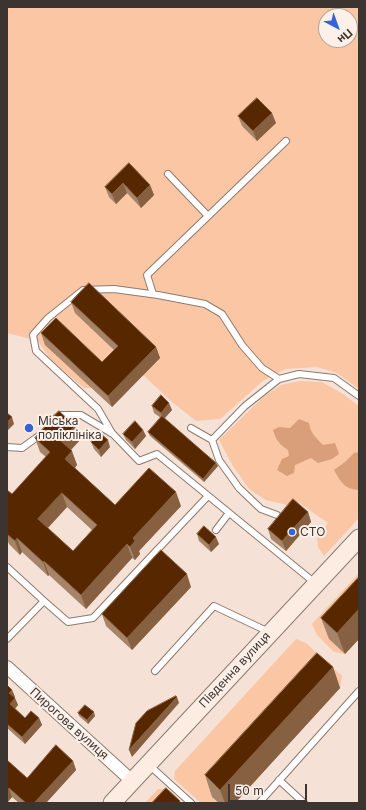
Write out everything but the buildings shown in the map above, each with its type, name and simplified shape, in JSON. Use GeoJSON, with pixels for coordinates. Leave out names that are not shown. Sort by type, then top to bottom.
{"type":"FeatureCollection","features":[{"type":"Feature","properties":{"kind":"street","name":"Південна вулиця"},"geometry":{"type":"LineString","coordinates":[[112,803],[359,538]]}},
{"type":"Feature","properties":{"kind":"street","name":"Пирогова вулиця"},"geometry":{"type":"LineString","coordinates":[[7,667],[132,781]]}},
{"type":"Feature","properties":{"kind":"lane"},"geometry":{"type":"LineString","coordinates":[[153,294],[147,275],[286,141]]}},
{"type":"Feature","properties":{"kind":"lane"},"geometry":{"type":"LineString","coordinates":[[168,174],[208,216]]}},
{"type":"Feature","properties":{"kind":"lane"},"geometry":{"type":"LineString","coordinates":[[278,379],[262,368],[242,345],[222,314],[205,304],[153,294],[114,289],[83,290],[48,318],[33,336],[36,351],[98,409],[112,433],[139,461],[157,454],[316,584]]}},
{"type":"Feature","properties":{"kind":"lane"},"geometry":{"type":"LineString","coordinates":[[212,440],[245,406],[278,379],[299,374],[334,378],[359,396]]}},
{"type":"Feature","properties":{"kind":"lane"},"geometry":{"type":"LineString","coordinates":[[50,425],[60,415],[81,415],[112,433]]}},
{"type":"Feature","properties":{"kind":"lane"},"geometry":{"type":"LineString","coordinates":[[191,428],[212,440],[220,460],[239,488],[261,509],[276,515]]}},
{"type":"Feature","properties":{"kind":"lane"},"geometry":{"type":"LineString","coordinates":[[7,447],[22,448],[41,435],[45,430]]}},
{"type":"Feature","properties":{"kind":"lane"},"geometry":{"type":"LineString","coordinates":[[7,567],[68,622],[93,618],[208,496]]}},
{"type":"Feature","properties":{"kind":"lane"},"geometry":{"type":"LineString","coordinates":[[216,530],[229,513]]}},
{"type":"Feature","properties":{"kind":"lane"},"geometry":{"type":"LineString","coordinates":[[7,639],[44,600]]}},
{"type":"Feature","properties":{"kind":"lane"},"geometry":{"type":"LineString","coordinates":[[155,671],[214,606],[270,633]]}},
{"type":"Feature","properties":{"kind":"lane"},"geometry":{"type":"LineString","coordinates":[[259,803],[359,691]]}},
{"type":"Feature","properties":{"kind":"lane"},"geometry":{"type":"LineString","coordinates":[[148,764],[191,803]]}},
{"type":"Feature","properties":{"kind":"lane"},"geometry":{"type":"LineString","coordinates":[[279,780],[304,803]]}},
{"type":"Feature","properties":{"kind":"shaded area"},"geometry":{"type":"Polygon","coordinates":[[[7,7],[359,7],[359,389],[337,373],[317,367],[286,369],[264,380],[220,419],[196,421],[171,401],[143,375],[92,388],[84,388],[51,360],[38,341],[7,333],[7,7]]]}},
{"type":"Feature","properties":{"kind":"shaded area"},"geometry":{"type":"Polygon","coordinates":[[[300,381],[322,382],[343,394],[359,406],[359,518],[324,556],[318,547],[317,537],[328,523],[298,502],[287,505],[266,500],[249,489],[233,466],[219,440],[262,398],[281,385],[300,381]]]}},
{"type":"Feature","properties":{"kind":"shaded area"},"geometry":{"type":"Polygon","coordinates":[[[299,419],[309,423],[312,432],[323,445],[335,443],[339,454],[332,459],[318,463],[311,458],[295,465],[294,473],[287,476],[277,470],[282,459],[289,456],[288,450],[278,442],[273,430],[279,427],[290,428],[299,419]]]}},
{"type":"Feature","properties":{"kind":"shaded area"},"geometry":{"type":"Polygon","coordinates":[[[359,452],[359,490],[346,486],[334,470],[354,453],[359,452]]]}},
{"type":"Feature","properties":{"kind":"shaded area"},"geometry":{"type":"Polygon","coordinates":[[[359,573],[359,607],[329,639],[345,654],[334,652],[317,635],[312,624],[359,573]]]}},
{"type":"Feature","properties":{"kind":"shaded area"},"geometry":{"type":"Polygon","coordinates":[[[296,639],[306,643],[342,676],[340,688],[325,674],[219,803],[201,803],[174,779],[175,771],[296,639]]]}},
{"type":"Feature","properties":{"kind":"shaded area"},"geometry":{"type":"Polygon","coordinates":[[[158,789],[164,789],[180,803],[145,803],[158,789]]]}},
{"type":"Feature","properties":{"kind":"place","name":"Міська поліклініка"},"geometry":{"type":"Point","coordinates":[29,428]}},
{"type":"Feature","properties":{"kind":"place","name":"СТО"},"geometry":{"type":"Point","coordinates":[292,532]}}]}
